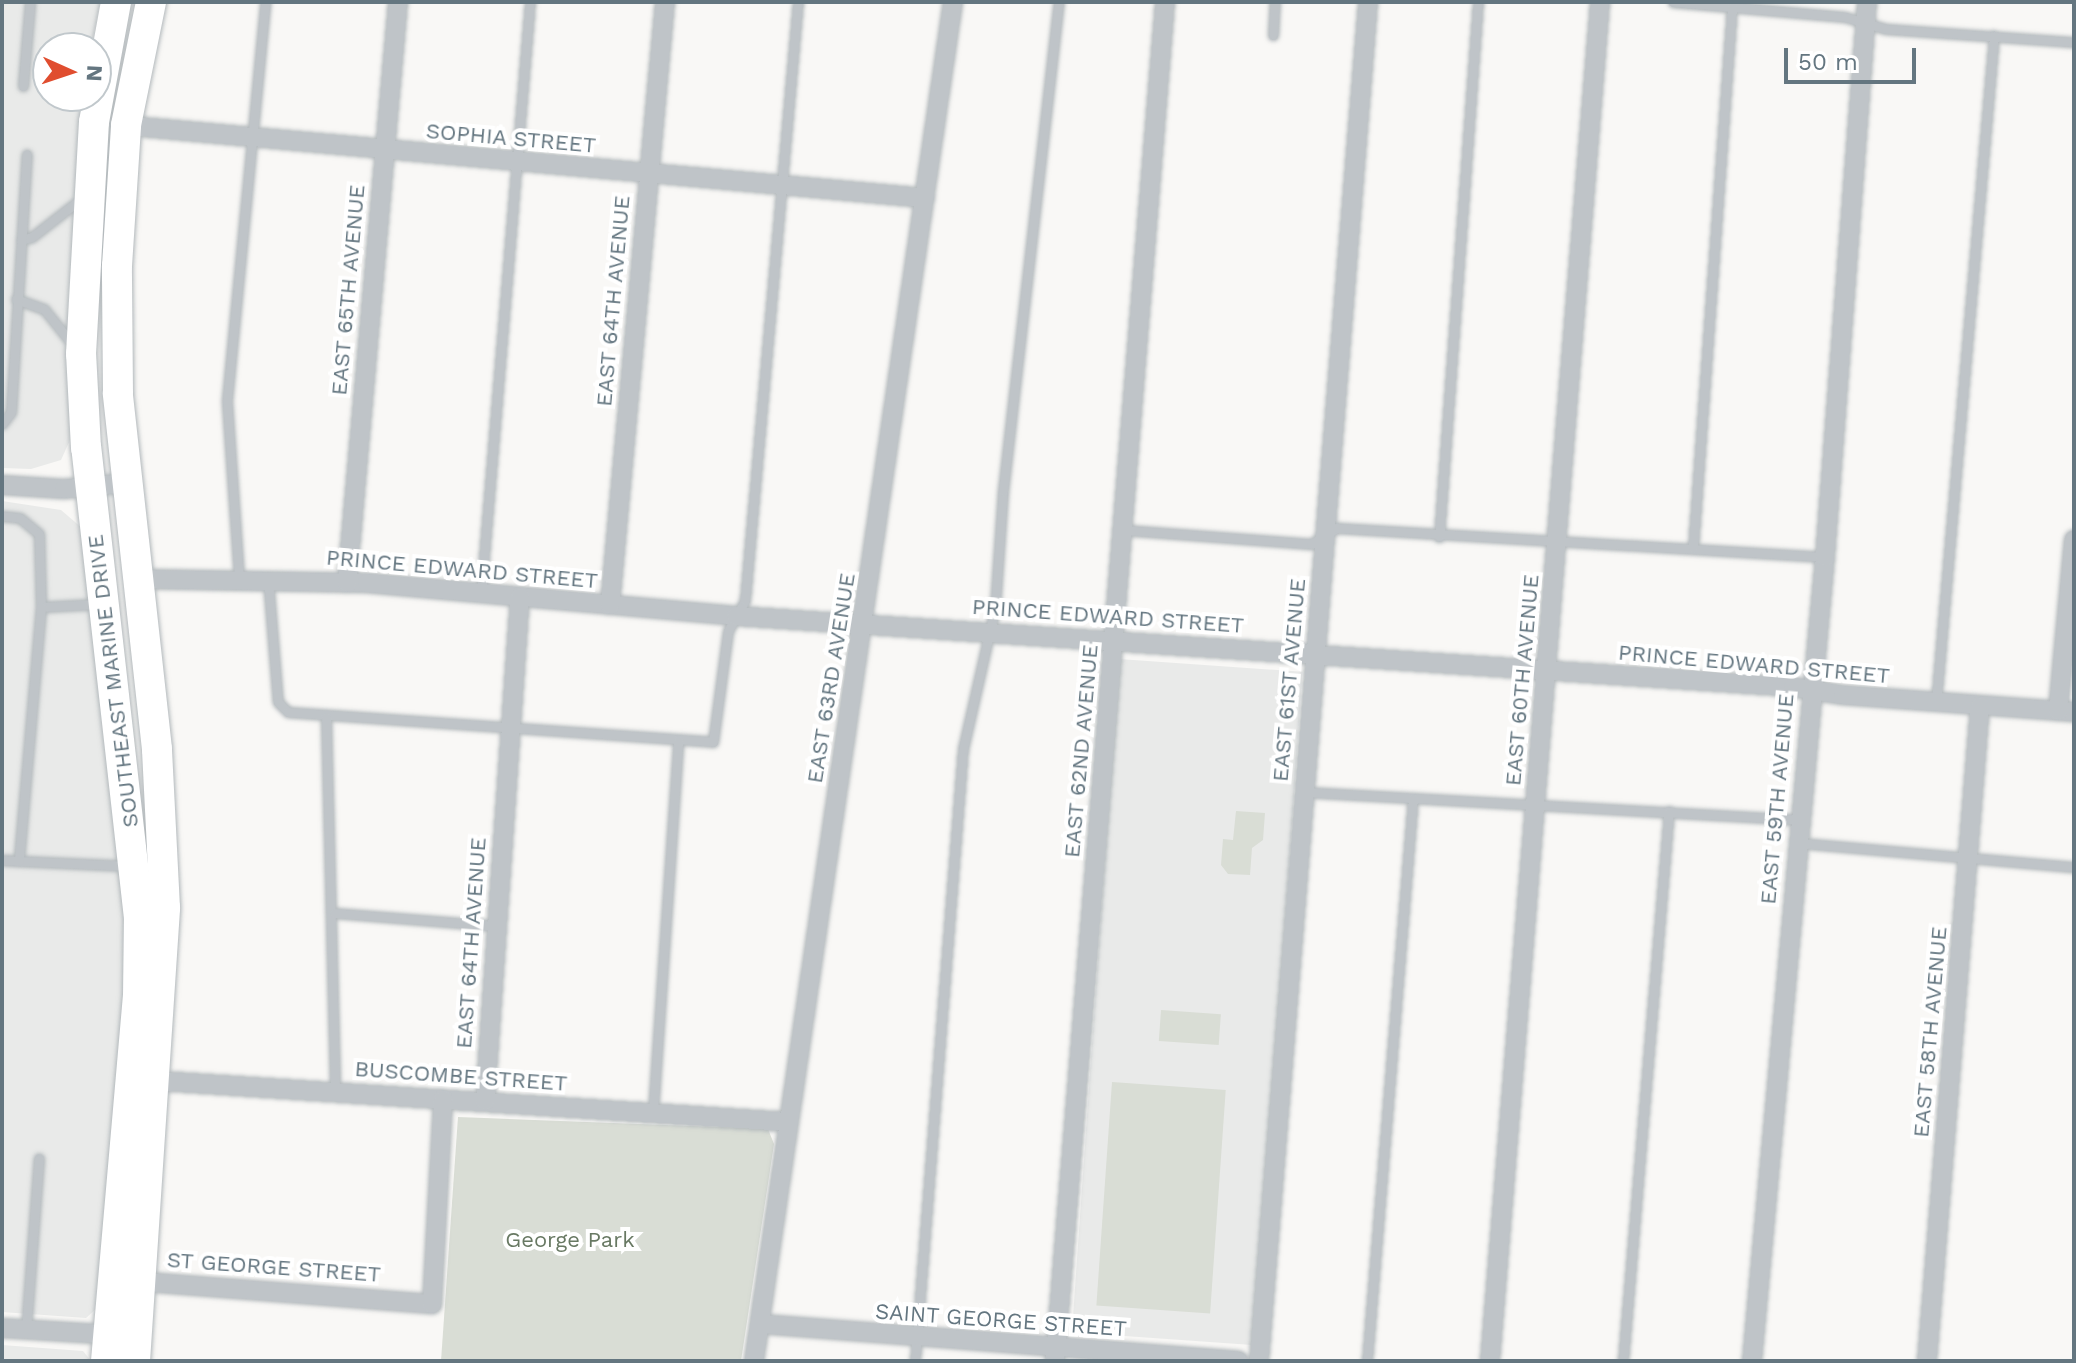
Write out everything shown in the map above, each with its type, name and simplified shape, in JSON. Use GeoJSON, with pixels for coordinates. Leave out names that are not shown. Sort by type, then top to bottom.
{"type":"FeatureCollection","features":[{"type":"Feature","properties":{"kind":"main road","name":"SOUTHEAST MARINE DRIVE"},"geometry":{"type":"LineString","coordinates":[[116,2],[94,122],[81,354],[91,487],[135,866],[144,1080]]}},
{"type":"Feature","properties":{"kind":"main road","name":"SOUTHEAST MARINE DRIVE"},"geometry":{"type":"LineString","coordinates":[[121,1348],[144,1080],[165,908],[161,804],[118,393],[117,298],[126,125],[151,2]]}},
{"type":"Feature","properties":{"kind":"street","name":"EAST 65TH AVENUE"},"geometry":{"type":"LineString","coordinates":[[347,583],[398,2]]}},
{"type":"Feature","properties":{"kind":"street","name":"EAST 64TH AVENUE"},"geometry":{"type":"LineString","coordinates":[[610,605],[665,2]]}},
{"type":"Feature","properties":{"kind":"street","name":"EAST 63RD AVENUE"},"geometry":{"type":"LineString","coordinates":[[754,1361],[953,2]]}},
{"type":"Feature","properties":{"kind":"street","name":"EAST 62ND AVENUE"},"geometry":{"type":"LineString","coordinates":[[1056,1355],[1165,2]]}},
{"type":"Feature","properties":{"kind":"street","name":"EAST 61ST AVENUE"},"geometry":{"type":"LineString","coordinates":[[1259,1361],[1368,2]]}},
{"type":"Feature","properties":{"kind":"street","name":"EAST 60TH AVENUE"},"geometry":{"type":"LineString","coordinates":[[1490,1361],[1600,2]]}},
{"type":"Feature","properties":{"kind":"street","name":"EAST 59TH AVENUE"},"geometry":{"type":"LineString","coordinates":[[1752,1361],[1825,557],[1867,2]]}},
{"type":"Feature","properties":{"kind":"street","name":"SOPHIA STREET"},"geometry":{"type":"LineString","coordinates":[[94,122],[384,152],[925,198]]}},
{"type":"Feature","properties":{"kind":"street"},"geometry":{"type":"LineString","coordinates":[[2,485],[91,487],[127,483]]}},
{"type":"Feature","properties":{"kind":"street"},"geometry":{"type":"LineString","coordinates":[[2066,711],[2074,540]]}},
{"type":"Feature","properties":{"kind":"street","name":"PRINCE EDWARD STREET"},"geometry":{"type":"LineString","coordinates":[[137,579],[239,578],[347,583],[736,616],[1114,639],[2066,711]]}},
{"type":"Feature","properties":{"kind":"street","name":"EAST 64TH AVENUE"},"geometry":{"type":"LineString","coordinates":[[485,1101],[520,597]]}},
{"type":"Feature","properties":{"kind":"street","name":"EAST 58TH AVENUE"},"geometry":{"type":"LineString","coordinates":[[1927,1361],[1980,706]]}},
{"type":"Feature","properties":{"kind":"street","name":"BUSCOMBE STREET"},"geometry":{"type":"LineString","coordinates":[[144,1080],[788,1122]]}},
{"type":"Feature","properties":{"kind":"street","name":"ST GEORGE STREET"},"geometry":{"type":"LineString","coordinates":[[127,1280],[432,1304],[443,1099]]}},
{"type":"Feature","properties":{"kind":"street","name":"SAINT GEORGE STREET"},"geometry":{"type":"LineString","coordinates":[[760,1324],[1056,1355],[1239,1361]]}},
{"type":"Feature","properties":{"kind":"street"},"geometry":{"type":"LineString","coordinates":[[2,1328],[121,1348]]}},
{"type":"Feature","properties":{"kind":"lane"},"geometry":{"type":"LineString","coordinates":[[23,86],[30,2]]}},
{"type":"Feature","properties":{"kind":"lane"},"geometry":{"type":"LineString","coordinates":[[239,578],[227,400],[249,138],[265,2]]}},
{"type":"Feature","properties":{"kind":"lane"},"geometry":{"type":"LineString","coordinates":[[481,593],[530,2]]}},
{"type":"Feature","properties":{"kind":"lane"},"geometry":{"type":"LineString","coordinates":[[268,579],[278,702],[288,712],[678,741],[716,738],[728,631],[745,600],[798,2]]}},
{"type":"Feature","properties":{"kind":"lane"},"geometry":{"type":"LineString","coordinates":[[915,1361],[963,749],[990,631],[1059,2]]}},
{"type":"Feature","properties":{"kind":"lane"},"geometry":{"type":"LineString","coordinates":[[1273,35],[1275,2]]}},
{"type":"Feature","properties":{"kind":"lane"},"geometry":{"type":"LineString","coordinates":[[1439,537],[1478,2]]}},
{"type":"Feature","properties":{"kind":"lane"},"geometry":{"type":"LineString","coordinates":[[1673,2],[2074,42]]}},
{"type":"Feature","properties":{"kind":"lane"},"geometry":{"type":"LineString","coordinates":[[1693,548],[1732,6]]}},
{"type":"Feature","properties":{"kind":"lane"},"geometry":{"type":"LineString","coordinates":[[1936,703],[1994,36]]}},
{"type":"Feature","properties":{"kind":"lane"},"geometry":{"type":"LineString","coordinates":[[2,424],[11,412],[27,154]]}},
{"type":"Feature","properties":{"kind":"lane"},"geometry":{"type":"LineString","coordinates":[[21,240],[32,237],[88,193]]}},
{"type":"Feature","properties":{"kind":"lane"},"geometry":{"type":"LineString","coordinates":[[16,299],[44,309],[81,354]]}},
{"type":"Feature","properties":{"kind":"lane"},"geometry":{"type":"LineString","coordinates":[[2,516],[20,518],[39,534],[41,607],[19,861]]}},
{"type":"Feature","properties":{"kind":"lane"},"geometry":{"type":"LineString","coordinates":[[1124,530],[1311,544],[1337,528],[1439,537],[1825,557]]}},
{"type":"Feature","properties":{"kind":"lane"},"geometry":{"type":"LineString","coordinates":[[41,607],[105,604]]}},
{"type":"Feature","properties":{"kind":"lane"},"geometry":{"type":"LineString","coordinates":[[326,717],[334,913],[335,1092]]}},
{"type":"Feature","properties":{"kind":"lane"},"geometry":{"type":"LineString","coordinates":[[653,1112],[678,741]]}},
{"type":"Feature","properties":{"kind":"lane"},"geometry":{"type":"LineString","coordinates":[[1304,792],[1799,820]]}},
{"type":"Feature","properties":{"kind":"lane"},"geometry":{"type":"LineString","coordinates":[[1367,1361],[1413,798]]}},
{"type":"Feature","properties":{"kind":"lane"},"geometry":{"type":"LineString","coordinates":[[1623,1361],[1669,811]]}},
{"type":"Feature","properties":{"kind":"lane"},"geometry":{"type":"LineString","coordinates":[[1798,843],[2074,867]]}},
{"type":"Feature","properties":{"kind":"lane"},"geometry":{"type":"LineString","coordinates":[[2,860],[135,866]]}},
{"type":"Feature","properties":{"kind":"lane"},"geometry":{"type":"LineString","coordinates":[[334,913],[495,926]]}},
{"type":"Feature","properties":{"kind":"lane"},"geometry":{"type":"LineString","coordinates":[[26,1330],[39,1158]]}},
{"type":"Feature","properties":{"kind":"shaded area"},"geometry":{"type":"Polygon","coordinates":[[[2,2],[100,2],[94,32],[32,32],[32,112],[82,112],[68,304],[70,440],[61,460],[31,469],[2,468],[2,2]]]}},
{"type":"Feature","properties":{"kind":"shaded area"},"geometry":{"type":"Polygon","coordinates":[[[2,501],[61,510],[82,528],[125,902],[124,997],[97,1308],[86,1318],[2,1312],[2,501]]]}},
{"type":"Feature","properties":{"kind":"shaded area"},"geometry":{"type":"Polygon","coordinates":[[[1119,659],[1303,672],[1255,1345],[1072,1332],[1119,659]]]}},
{"type":"Feature","properties":{"kind":"shaded area"},"geometry":{"type":"Polygon","coordinates":[[[2,1345],[83,1351],[91,1361],[2,1361],[2,1345]]]}},
{"type":"Feature","properties":{"kind":"green space"},"geometry":{"type":"Polygon","coordinates":[[[1236,811],[1265,813],[1263,840],[1252,848],[1250,875],[1228,874],[1221,865],[1223,839],[1233,840],[1236,811]]]}},
{"type":"Feature","properties":{"kind":"green space"},"geometry":{"type":"Polygon","coordinates":[[[1161,1010],[1221,1014],[1219,1045],[1159,1041],[1161,1010]]]}},
{"type":"Feature","properties":{"kind":"green space"},"geometry":{"type":"Polygon","coordinates":[[[1112,1082],[1226,1090],[1210,1313],[1096,1305],[1112,1082]]]}},
{"type":"Feature","properties":{"kind":"green space","name":"George Park"},"geometry":{"type":"Polygon","coordinates":[[[458,1117],[768,1129],[774,1144],[741,1361],[441,1361],[458,1117]]]}}]}
